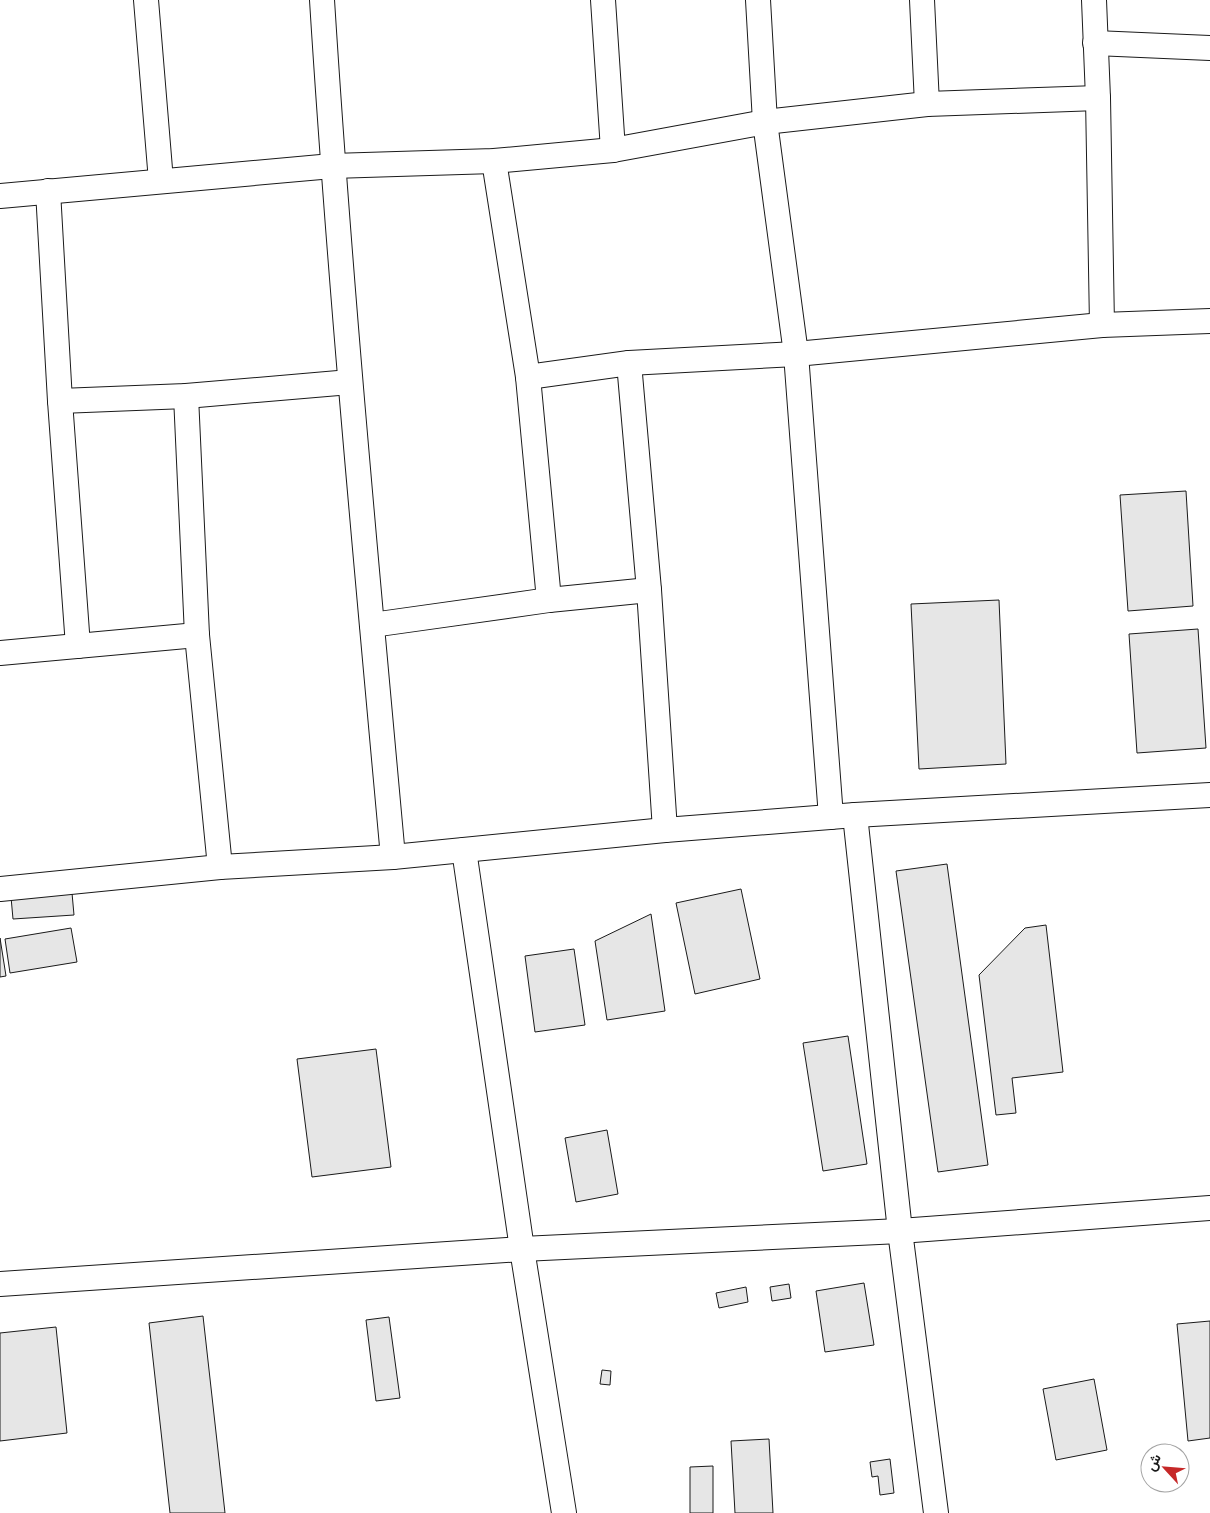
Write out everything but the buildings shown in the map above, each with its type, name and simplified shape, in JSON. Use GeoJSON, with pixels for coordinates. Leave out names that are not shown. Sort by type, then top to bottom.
{"type":"FeatureCollection","features":[{"type":"Feature","properties":{"kind":"street"},"geometry":{"type":"LineString","coordinates":[[146,0],[162,181]]}},
{"type":"Feature","properties":{"kind":"street"},"geometry":{"type":"LineString","coordinates":[[322,0],[332,166],[393,857]]}},
{"type":"Feature","properties":{"kind":"street"},"geometry":{"type":"LineString","coordinates":[[603,0],[613,150]]}},
{"type":"Feature","properties":{"kind":"street"},"geometry":{"type":"LineString","coordinates":[[758,0],[765,122],[796,354],[832,817]]}},
{"type":"Feature","properties":{"kind":"street"},"geometry":{"type":"LineString","coordinates":[[922,0],[927,104]]}},
{"type":"Feature","properties":{"kind":"street"},"geometry":{"type":"LineString","coordinates":[[1094,0],[1098,98],[1102,325]]}},
{"type":"Feature","properties":{"kind":"street"},"geometry":{"type":"LineString","coordinates":[[1095,43],[1210,48]]}},
{"type":"Feature","properties":{"kind":"street"},"geometry":{"type":"LineString","coordinates":[[0,196],[332,166],[494,161],[613,150],[765,122],[927,104],[1098,98]]}},
{"type":"Feature","properties":{"kind":"street"},"geometry":{"type":"LineString","coordinates":[[494,161],[528,377],[549,600]]}},
{"type":"Feature","properties":{"kind":"street"},"geometry":{"type":"LineString","coordinates":[[48,191],[60,401],[78,646]]}},
{"type":"Feature","properties":{"kind":"street"},"geometry":{"type":"LineString","coordinates":[[528,377],[629,363],[796,354],[1102,325],[1210,321]]}},
{"type":"Feature","properties":{"kind":"street"},"geometry":{"type":"LineString","coordinates":[[629,363],[649,590],[665,830]]}},
{"type":"Feature","properties":{"kind":"street"},"geometry":{"type":"LineString","coordinates":[[60,401],[186,396],[350,382]]}},
{"type":"Feature","properties":{"kind":"street"},"geometry":{"type":"LineString","coordinates":[[186,396],[197,635],[220,867]]}},
{"type":"Feature","properties":{"kind":"street"},"geometry":{"type":"LineString","coordinates":[[372,625],[549,600],[649,590]]}},
{"type":"Feature","properties":{"kind":"street"},"geometry":{"type":"LineString","coordinates":[[0,653],[197,635]]}},
{"type":"Feature","properties":{"kind":"street"},"geometry":{"type":"LineString","coordinates":[[0,889],[220,867],[393,857],[665,830],[855,815],[1210,795]]}},
{"type":"Feature","properties":{"kind":"street"},"geometry":{"type":"LineString","coordinates":[[855,815],[900,1232],[936,1513]]}},
{"type":"Feature","properties":{"kind":"street"},"geometry":{"type":"LineString","coordinates":[[464,850],[522,1249],[564,1513]]}},
{"type":"Feature","properties":{"kind":"street"},"geometry":{"type":"LineString","coordinates":[[0,1284],[522,1249],[900,1232],[1210,1208]]}}]}
